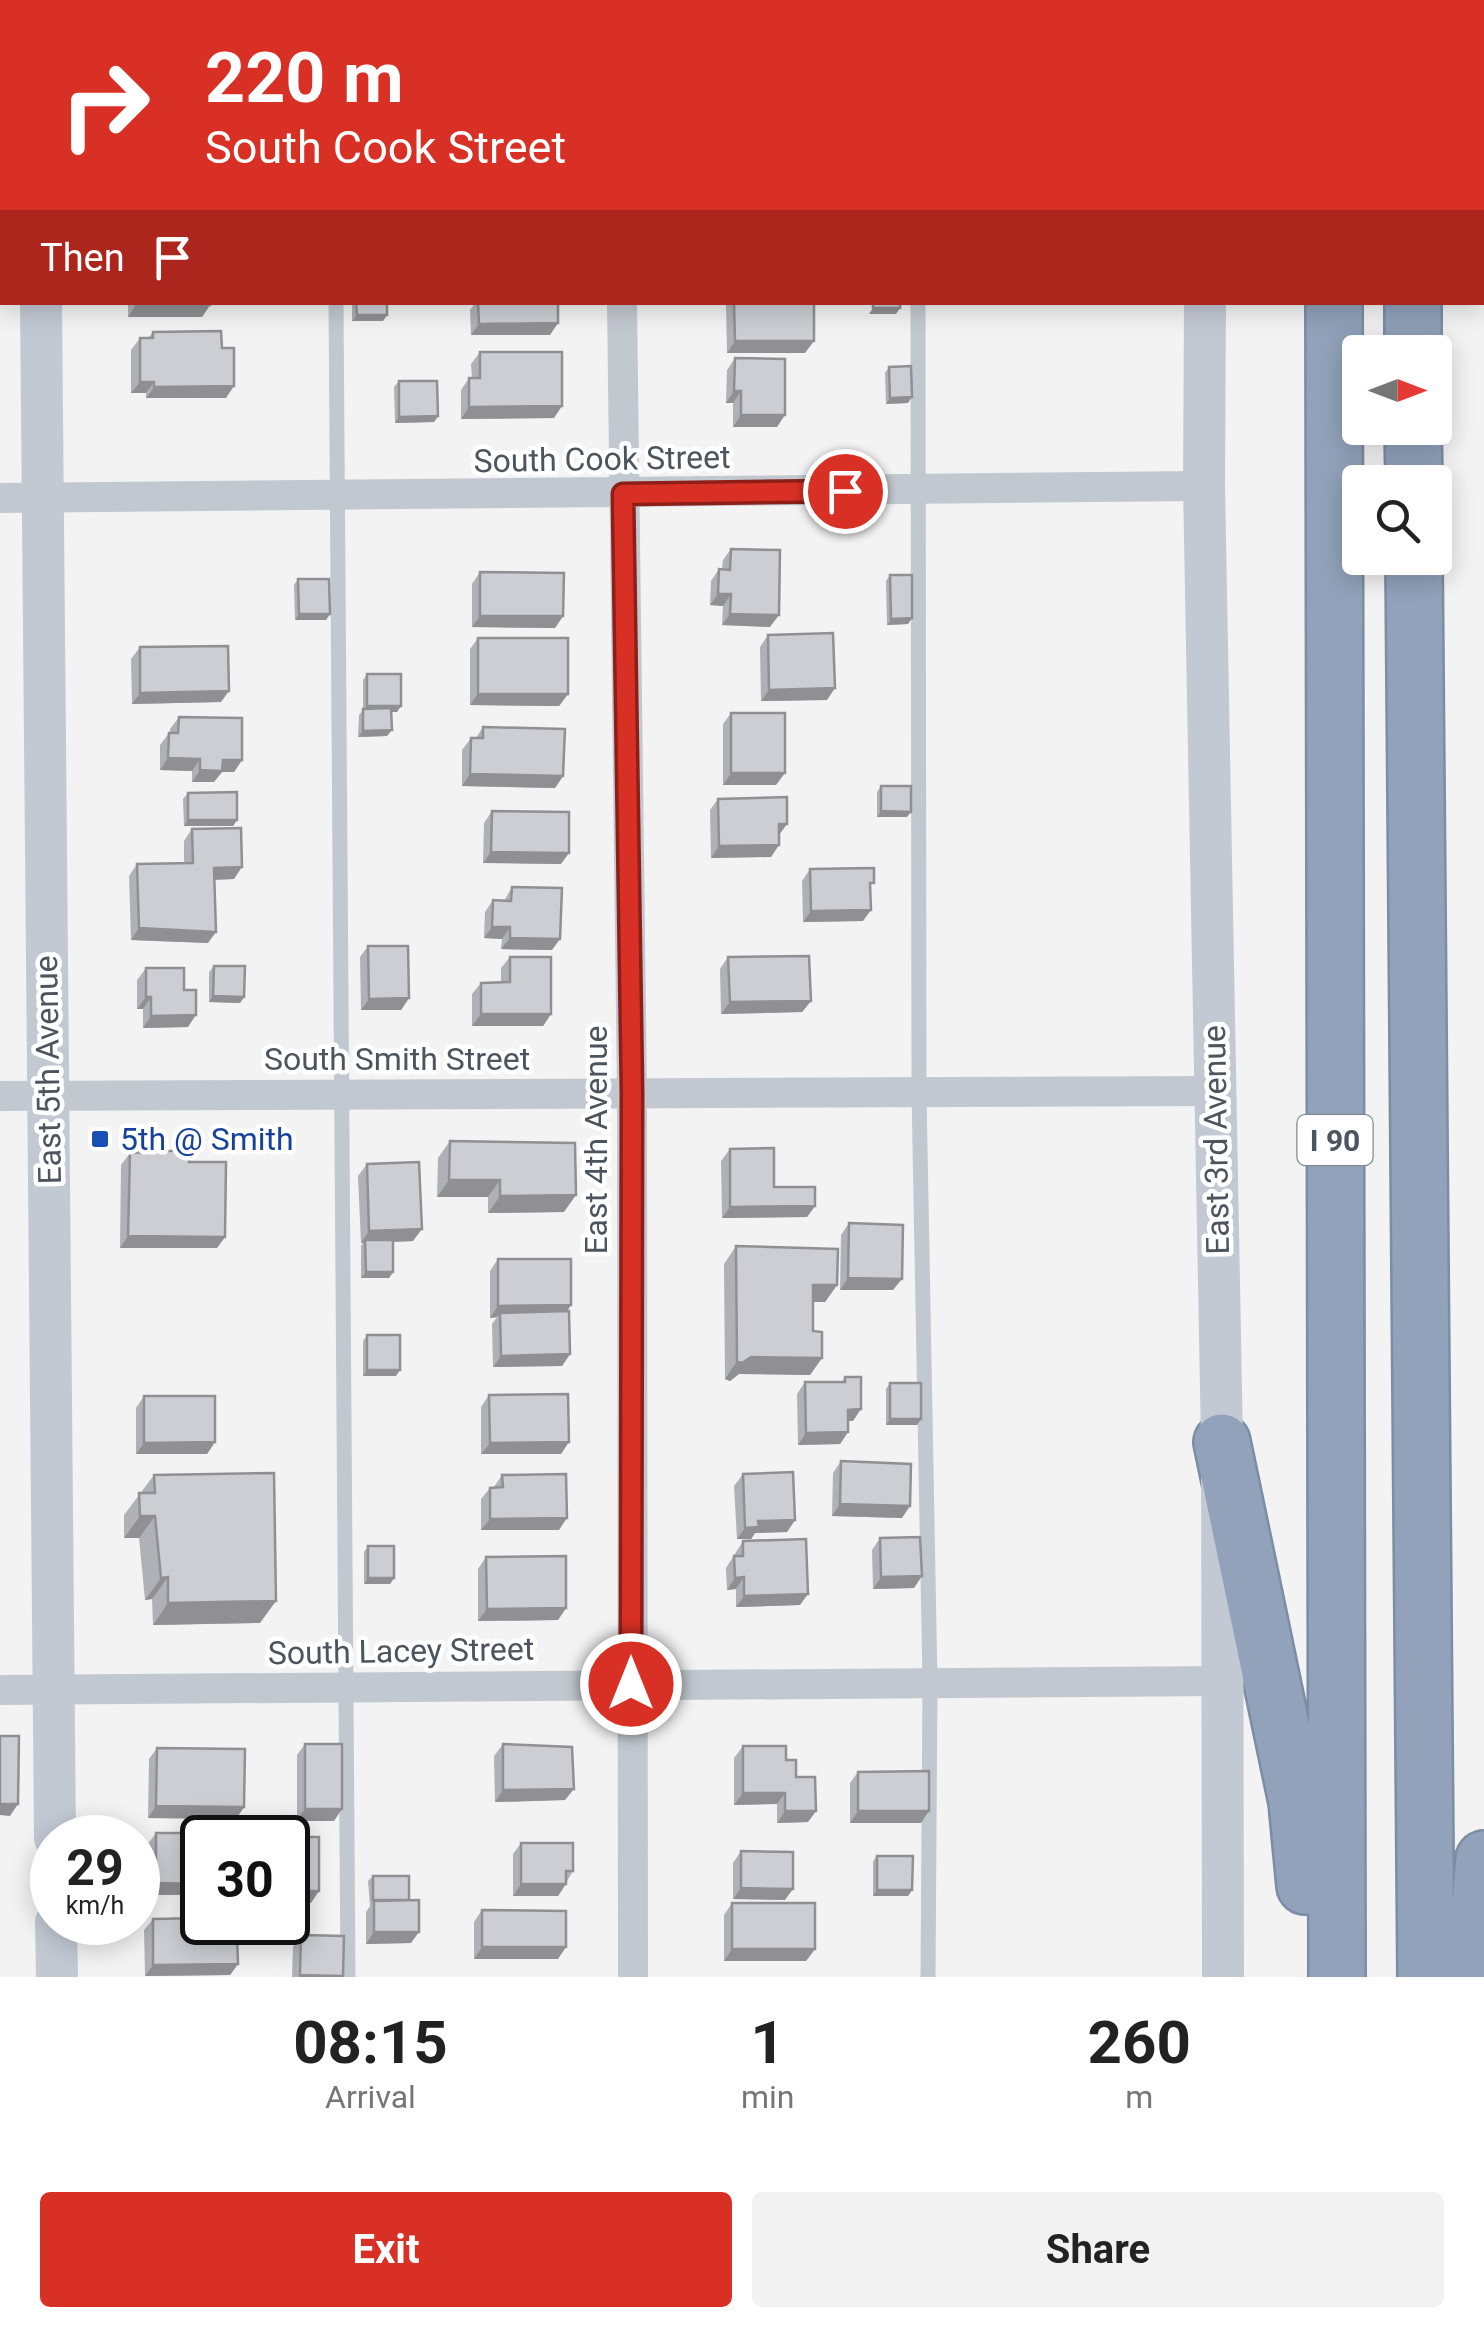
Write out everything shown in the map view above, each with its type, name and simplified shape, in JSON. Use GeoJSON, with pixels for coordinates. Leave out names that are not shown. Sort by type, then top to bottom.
{"type":"FeatureCollection","features":[{"type":"Feature","properties":{"kind":"highway","name":"I 90"},"geometry":{"type":"LineString","coordinates":[[1334,305],[1337,1977]]}},
{"type":"Feature","properties":{"kind":"highway"},"geometry":{"type":"LineString","coordinates":[[1412,305],[1413,335]]}},
{"type":"Feature","properties":{"kind":"highway","name":"I 90"},"geometry":{"type":"LineString","coordinates":[[1414,575],[1426,1977]]}},
{"type":"Feature","properties":{"kind":"highway"},"geometry":{"type":"LineString","coordinates":[[1222,1442],[1297,1802],[1314,1977]]}},
{"type":"Feature","properties":{"kind":"highway"},"geometry":{"type":"LineString","coordinates":[[1474,1977],[1484,1859]]}},
{"type":"Feature","properties":{"kind":"street","name":"East 5th Avenue"},"geometry":{"type":"LineString","coordinates":[[41,305],[20,498],[48,1095],[55,1815]]}},
{"type":"Feature","properties":{"kind":"street","name":"East 4th Avenue"},"geometry":{"type":"LineString","coordinates":[[622,305],[632,1093],[634,1977]]}},
{"type":"Feature","properties":{"kind":"street","name":"East 3rd Avenue"},"geometry":{"type":"LineString","coordinates":[[1205,305],[1204,486],[1222,1442],[1223,1977]]}},
{"type":"Feature","properties":{"kind":"street","name":"South Cook Street"},"geometry":{"type":"LineString","coordinates":[[20,498],[1204,486]]}},
{"type":"Feature","properties":{"kind":"street","name":"South Smith Street"},"geometry":{"type":"LineString","coordinates":[[0,1096],[1214,1091]]}},
{"type":"Feature","properties":{"kind":"street","name":"South Lacey Street"},"geometry":{"type":"LineString","coordinates":[[0,1690],[1222,1681]]}},
{"type":"Feature","properties":{"kind":"street"},"geometry":{"type":"LineString","coordinates":[[56,1945],[57,1977]]}},
{"type":"Feature","properties":{"kind":"lane"},"geometry":{"type":"LineString","coordinates":[[336,305],[340,1094],[349,1686],[348,1977]]}},
{"type":"Feature","properties":{"kind":"lane"},"geometry":{"type":"LineString","coordinates":[[918,305],[919,1092],[930,1683],[928,1977]]}},
{"type":"Feature","properties":{"kind":"building"},"geometry":{"type":"Polygon","coordinates":[[[356,305],[387,305],[387,315],[357,315],[356,305]]]}},
{"type":"Feature","properties":{"kind":"building"},"geometry":{"type":"Polygon","coordinates":[[[478,305],[558,305],[558,323],[479,324],[478,305]]]}},
{"type":"Feature","properties":{"kind":"building"},"geometry":{"type":"Polygon","coordinates":[[[734,305],[814,305],[814,341],[735,341],[734,305]]]}},
{"type":"Feature","properties":{"kind":"building"},"geometry":{"type":"Polygon","coordinates":[[[873,305],[900,305],[900,308],[873,305]]]}},
{"type":"Feature","properties":{"kind":"building"},"geometry":{"type":"Polygon","coordinates":[[[221,331],[222,348],[234,348],[234,386],[154,387],[154,382],[140,382],[140,338],[153,338],[153,332],[221,331]]]}},
{"type":"Feature","properties":{"kind":"building"},"geometry":{"type":"Polygon","coordinates":[[[480,352],[562,352],[562,406],[469,407],[469,378],[480,378],[480,352]]]}},
{"type":"Feature","properties":{"kind":"building"},"geometry":{"type":"Polygon","coordinates":[[[735,358],[785,359],[785,415],[741,415],[741,391],[734,391],[735,358]]]}},
{"type":"Feature","properties":{"kind":"building"},"geometry":{"type":"Polygon","coordinates":[[[911,366],[912,397],[890,398],[889,367],[911,366]]]}},
{"type":"Feature","properties":{"kind":"building"},"geometry":{"type":"Polygon","coordinates":[[[399,381],[437,381],[438,416],[399,417],[399,381]]]}},
{"type":"Feature","properties":{"kind":"building"},"geometry":{"type":"Polygon","coordinates":[[[731,549],[780,550],[779,615],[730,614],[731,594],[718,594],[719,569],[730,570],[731,549]]]}},
{"type":"Feature","properties":{"kind":"building"},"geometry":{"type":"Polygon","coordinates":[[[480,572],[564,573],[563,616],[480,616],[480,572]]]}},
{"type":"Feature","properties":{"kind":"building"},"geometry":{"type":"Polygon","coordinates":[[[890,575],[912,575],[912,618],[891,619],[890,575]]]}},
{"type":"Feature","properties":{"kind":"building"},"geometry":{"type":"Polygon","coordinates":[[[298,579],[329,579],[330,614],[299,614],[298,579]]]}},
{"type":"Feature","properties":{"kind":"building"},"geometry":{"type":"Polygon","coordinates":[[[833,633],[835,688],[769,690],[768,635],[833,633]]]}},
{"type":"Feature","properties":{"kind":"building"},"geometry":{"type":"Polygon","coordinates":[[[478,638],[568,638],[568,694],[478,694],[478,638]]]}},
{"type":"Feature","properties":{"kind":"building"},"geometry":{"type":"Polygon","coordinates":[[[228,646],[229,691],[140,693],[140,647],[228,646]]]}},
{"type":"Feature","properties":{"kind":"building"},"geometry":{"type":"Polygon","coordinates":[[[367,674],[401,674],[401,706],[367,706],[367,674]]]}},
{"type":"Feature","properties":{"kind":"building"},"geometry":{"type":"Polygon","coordinates":[[[391,708],[392,730],[363,731],[363,709],[391,708]]]}},
{"type":"Feature","properties":{"kind":"building"},"geometry":{"type":"Polygon","coordinates":[[[731,713],[785,713],[785,773],[731,773],[731,713]]]}},
{"type":"Feature","properties":{"kind":"building"},"geometry":{"type":"Polygon","coordinates":[[[179,717],[242,718],[242,760],[223,760],[222,771],[200,770],[200,759],[168,758],[169,733],[178,733],[179,717]]]}},
{"type":"Feature","properties":{"kind":"building"},"geometry":{"type":"Polygon","coordinates":[[[483,727],[565,729],[563,776],[470,774],[471,738],[483,738],[483,727]]]}},
{"type":"Feature","properties":{"kind":"building"},"geometry":{"type":"Polygon","coordinates":[[[881,786],[911,786],[911,812],[881,811],[881,786]]]}},
{"type":"Feature","properties":{"kind":"building"},"geometry":{"type":"Polygon","coordinates":[[[237,792],[237,820],[188,820],[188,793],[237,792]]]}},
{"type":"Feature","properties":{"kind":"building"},"geometry":{"type":"Polygon","coordinates":[[[787,797],[787,824],[779,824],[779,845],[719,846],[718,799],[787,797]]]}},
{"type":"Feature","properties":{"kind":"building"},"geometry":{"type":"Polygon","coordinates":[[[492,811],[569,812],[569,853],[491,852],[492,811]]]}},
{"type":"Feature","properties":{"kind":"building"},"geometry":{"type":"Polygon","coordinates":[[[241,828],[242,867],[214,868],[216,932],[139,928],[137,864],[193,863],[192,829],[241,828]]]}},
{"type":"Feature","properties":{"kind":"building"},"geometry":{"type":"Polygon","coordinates":[[[874,868],[871,910],[811,911],[810,869],[874,868]]]}},
{"type":"Feature","properties":{"kind":"building"},"geometry":{"type":"Polygon","coordinates":[[[512,887],[562,888],[560,939],[510,938],[510,927],[492,927],[493,900],[511,901],[512,887]]]}},
{"type":"Feature","properties":{"kind":"building"},"geometry":{"type":"Polygon","coordinates":[[[368,946],[408,946],[409,998],[369,999],[368,946]]]}},
{"type":"Feature","properties":{"kind":"building"},"geometry":{"type":"Polygon","coordinates":[[[809,956],[811,1001],[730,1002],[728,957],[809,956]]]}},
{"type":"Feature","properties":{"kind":"building"},"geometry":{"type":"Polygon","coordinates":[[[510,957],[551,957],[551,1014],[481,1014],[481,983],[510,982],[510,957]]]}},
{"type":"Feature","properties":{"kind":"building"},"geometry":{"type":"Polygon","coordinates":[[[214,966],[245,966],[244,997],[213,996],[214,966]]]}},
{"type":"Feature","properties":{"kind":"building"},"geometry":{"type":"Polygon","coordinates":[[[146,968],[184,968],[184,990],[196,990],[196,1015],[151,1016],[151,997],[146,997],[146,968]]]}},
{"type":"Feature","properties":{"kind":"building"},"geometry":{"type":"Polygon","coordinates":[[[450,1141],[575,1143],[576,1195],[500,1196],[500,1180],[449,1180],[450,1141]]]}},
{"type":"Feature","properties":{"kind":"building"},"geometry":{"type":"Polygon","coordinates":[[[774,1148],[774,1187],[815,1187],[815,1206],[730,1207],[730,1149],[774,1148]]]}},
{"type":"Feature","properties":{"kind":"building"},"geometry":{"type":"Polygon","coordinates":[[[189,1150],[189,1162],[226,1162],[225,1237],[128,1236],[130,1153],[189,1150]]]}},
{"type":"Feature","properties":{"kind":"building"},"geometry":{"type":"Polygon","coordinates":[[[419,1162],[422,1229],[369,1231],[367,1164],[419,1162]]]}},
{"type":"Feature","properties":{"kind":"building"},"geometry":{"type":"Polygon","coordinates":[[[849,1223],[903,1225],[902,1279],[848,1278],[849,1223]]]}},
{"type":"Feature","properties":{"kind":"building"},"geometry":{"type":"Polygon","coordinates":[[[365,1240],[393,1240],[393,1272],[366,1272],[365,1240]]]}},
{"type":"Feature","properties":{"kind":"building"},"geometry":{"type":"Polygon","coordinates":[[[736,1246],[838,1249],[837,1285],[813,1285],[813,1331],[822,1332],[822,1358],[751,1357],[742,1363],[737,1361],[736,1246]]]}},
{"type":"Feature","properties":{"kind":"building"},"geometry":{"type":"Polygon","coordinates":[[[498,1259],[571,1259],[571,1305],[498,1306],[498,1259]]]}},
{"type":"Feature","properties":{"kind":"building"},"geometry":{"type":"Polygon","coordinates":[[[569,1311],[570,1354],[501,1356],[500,1313],[569,1311]]]}},
{"type":"Feature","properties":{"kind":"building"},"geometry":{"type":"Polygon","coordinates":[[[367,1335],[400,1335],[400,1370],[367,1370],[367,1335]]]}},
{"type":"Feature","properties":{"kind":"building"},"geometry":{"type":"Polygon","coordinates":[[[845,1377],[861,1377],[861,1409],[848,1410],[848,1432],[806,1433],[805,1382],[845,1382],[845,1377]]]}},
{"type":"Feature","properties":{"kind":"building"},"geometry":{"type":"Polygon","coordinates":[[[890,1383],[921,1383],[921,1419],[890,1419],[890,1383]]]}},
{"type":"Feature","properties":{"kind":"building"},"geometry":{"type":"Polygon","coordinates":[[[568,1394],[569,1442],[490,1443],[489,1395],[568,1394]]]}},
{"type":"Feature","properties":{"kind":"building"},"geometry":{"type":"Polygon","coordinates":[[[144,1396],[215,1396],[215,1442],[144,1443],[144,1396]]]}},
{"type":"Feature","properties":{"kind":"building"},"geometry":{"type":"Polygon","coordinates":[[[841,1461],[911,1464],[910,1506],[840,1504],[841,1461]]]}},
{"type":"Feature","properties":{"kind":"building"},"geometry":{"type":"Polygon","coordinates":[[[793,1472],[795,1520],[758,1521],[759,1527],[745,1528],[743,1474],[793,1472]]]}},
{"type":"Feature","properties":{"kind":"building"},"geometry":{"type":"Polygon","coordinates":[[[274,1473],[276,1601],[168,1603],[168,1577],[161,1578],[155,1516],[140,1516],[139,1493],[155,1493],[154,1475],[274,1473]]]}},
{"type":"Feature","properties":{"kind":"building"},"geometry":{"type":"Polygon","coordinates":[[[566,1474],[567,1518],[490,1519],[490,1488],[503,1487],[502,1475],[566,1474]]]}},
{"type":"Feature","properties":{"kind":"building"},"geometry":{"type":"Polygon","coordinates":[[[920,1537],[922,1576],[881,1577],[880,1538],[920,1537]]]}},
{"type":"Feature","properties":{"kind":"building"},"geometry":{"type":"Polygon","coordinates":[[[806,1539],[808,1594],[744,1596],[744,1577],[735,1578],[734,1556],[743,1556],[743,1541],[806,1539]]]}},
{"type":"Feature","properties":{"kind":"building"},"geometry":{"type":"Polygon","coordinates":[[[368,1546],[394,1546],[394,1578],[368,1578],[368,1546]]]}},
{"type":"Feature","properties":{"kind":"building"},"geometry":{"type":"Polygon","coordinates":[[[566,1556],[566,1608],[487,1609],[486,1557],[566,1556]]]}},
{"type":"Feature","properties":{"kind":"building"},"geometry":{"type":"Polygon","coordinates":[[[0,1736],[19,1736],[18,1804],[0,1804],[0,1736]]]}},
{"type":"Feature","properties":{"kind":"building"},"geometry":{"type":"Polygon","coordinates":[[[305,1744],[342,1744],[342,1809],[305,1809],[305,1744]]]}},
{"type":"Feature","properties":{"kind":"building"},"geometry":{"type":"Polygon","coordinates":[[[503,1744],[572,1747],[574,1789],[503,1790],[503,1744]]]}},
{"type":"Feature","properties":{"kind":"building"},"geometry":{"type":"Polygon","coordinates":[[[743,1746],[786,1746],[786,1760],[796,1760],[796,1777],[815,1777],[816,1811],[785,1811],[785,1793],[743,1793],[743,1746]]]}},
{"type":"Feature","properties":{"kind":"building"},"geometry":{"type":"Polygon","coordinates":[[[157,1748],[245,1749],[244,1807],[156,1806],[157,1748]]]}},
{"type":"Feature","properties":{"kind":"building"},"geometry":{"type":"Polygon","coordinates":[[[929,1771],[929,1811],[858,1811],[858,1772],[929,1771]]]}},
{"type":"Feature","properties":{"kind":"building"},"geometry":{"type":"Polygon","coordinates":[[[160,1833],[180,1833],[180,1884],[160,1883],[160,1833]]]}},
{"type":"Feature","properties":{"kind":"building"},"geometry":{"type":"Polygon","coordinates":[[[310,1837],[319,1837],[319,1891],[310,1891],[310,1837]]]}},
{"type":"Feature","properties":{"kind":"building"},"geometry":{"type":"Polygon","coordinates":[[[521,1843],[573,1843],[573,1871],[566,1871],[566,1884],[521,1884],[521,1843]]]}},
{"type":"Feature","properties":{"kind":"building"},"geometry":{"type":"Polygon","coordinates":[[[741,1851],[793,1852],[793,1889],[741,1888],[741,1851]]]}},
{"type":"Feature","properties":{"kind":"building"},"geometry":{"type":"Polygon","coordinates":[[[877,1856],[913,1856],[912,1890],[877,1890],[877,1856]]]}},
{"type":"Feature","properties":{"kind":"building"},"geometry":{"type":"Polygon","coordinates":[[[373,1876],[409,1876],[409,1900],[373,1900],[373,1876]]]}},
{"type":"Feature","properties":{"kind":"building"},"geometry":{"type":"Polygon","coordinates":[[[419,1900],[419,1932],[374,1932],[374,1901],[419,1900]]]}},
{"type":"Feature","properties":{"kind":"building"},"geometry":{"type":"Polygon","coordinates":[[[732,1903],[815,1903],[815,1949],[732,1949],[732,1903]]]}},
{"type":"Feature","properties":{"kind":"building"},"geometry":{"type":"Polygon","coordinates":[[[482,1910],[566,1911],[566,1947],[482,1947],[482,1910]]]}},
{"type":"Feature","properties":{"kind":"building"},"geometry":{"type":"Polygon","coordinates":[[[180,1918],[180,1945],[237,1945],[238,1964],[153,1965],[153,1945],[160,1945],[160,1919],[180,1918]]]}},
{"type":"Feature","properties":{"kind":"building"},"geometry":{"type":"Polygon","coordinates":[[[310,1935],[344,1936],[343,1976],[300,1975],[301,1945],[310,1945],[310,1935]]]}},
{"type":"Feature","properties":{"kind":"place","name":"5th @ Smith"},"geometry":{"type":"Point","coordinates":[100,1139]}},
{"type":"Feature","properties":{"kind":"route"},"geometry":{"type":"LineString","coordinates":[[631,1684],[632,1093],[623,494],[845,491]]}}]}
